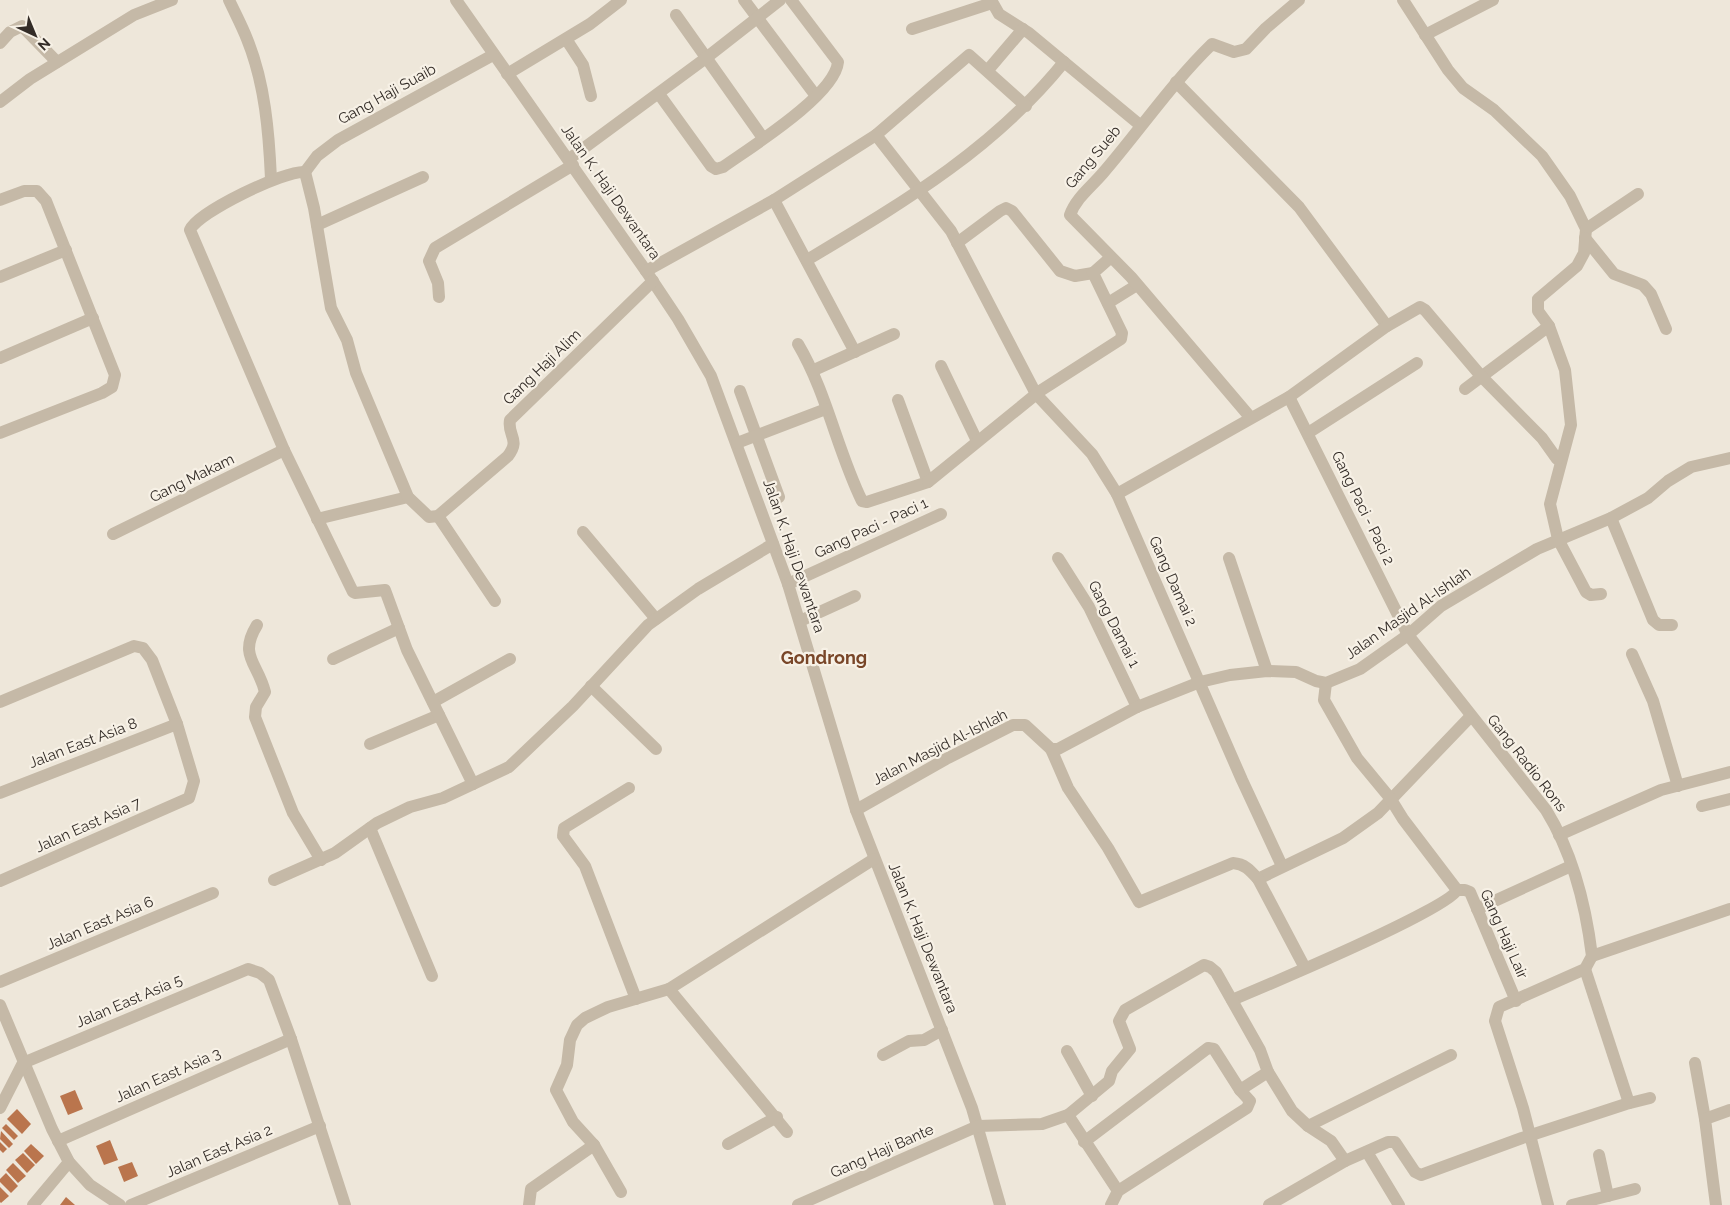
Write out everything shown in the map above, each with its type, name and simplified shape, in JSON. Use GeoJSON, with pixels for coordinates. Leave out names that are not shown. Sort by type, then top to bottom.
{"type":"FeatureCollection","features":[{"type":"Feature","properties":{"kind":"street"},"geometry":{"type":"LineString","coordinates":[[0,102],[30,79],[134,16],[172,0]]}},
{"type":"Feature","properties":{"kind":"street"},"geometry":{"type":"LineString","coordinates":[[230,0],[247,40],[258,73],[270,140],[271,179]]}},
{"type":"Feature","properties":{"kind":"street","name":"Jalan K. Haji Dewantara"},"geometry":{"type":"LineString","coordinates":[[456,0],[650,276],[678,319],[710,376],[737,443],[788,584],[856,810],[978,1126],[1000,1205]]}},
{"type":"Feature","properties":{"kind":"street"},"geometry":{"type":"LineString","coordinates":[[507,74],[566,40],[621,0]]}},
{"type":"Feature","properties":{"kind":"street"},"geometry":{"type":"LineString","coordinates":[[744,0],[816,96]]}},
{"type":"Feature","properties":{"kind":"street"},"geometry":{"type":"LineString","coordinates":[[439,297],[438,282],[429,261],[435,248],[571,162],[780,0]]}},
{"type":"Feature","properties":{"kind":"street"},"geometry":{"type":"LineString","coordinates":[[658,94],[711,166],[716,169],[723,167],[814,101],[838,70],[838,62],[791,0]]}},
{"type":"Feature","properties":{"kind":"street","name":"Gang Sueb"},"geometry":{"type":"LineString","coordinates":[[1250,417],[1137,284],[1070,215],[1073,205],[1103,173],[1176,82],[1212,44],[1234,52],[1246,49],[1266,28],[1298,0]]}},
{"type":"Feature","properties":{"kind":"street"},"geometry":{"type":"LineString","coordinates":[[1403,0],[1426,35],[1436,55],[1463,88],[1494,110],[1542,156],[1570,196],[1585,234],[1614,274],[1643,285],[1651,294],[1666,329]]}},
{"type":"Feature","properties":{"kind":"street"},"geometry":{"type":"LineString","coordinates":[[1426,35],[1493,0]]}},
{"type":"Feature","properties":{"kind":"street"},"geometry":{"type":"LineString","coordinates":[[912,29],[991,1],[999,14],[1023,29],[1140,125]]}},
{"type":"Feature","properties":{"kind":"street"},"geometry":{"type":"LineString","coordinates":[[676,15],[763,138]]}},
{"type":"Feature","properties":{"kind":"street"},"geometry":{"type":"LineString","coordinates":[[0,43],[10,32],[22,26],[57,62]]}},
{"type":"Feature","properties":{"kind":"street"},"geometry":{"type":"LineString","coordinates":[[988,70],[1023,29]]}},
{"type":"Feature","properties":{"kind":"street"},"geometry":{"type":"LineString","coordinates":[[566,40],[583,64],[591,96]]}},
{"type":"Feature","properties":{"kind":"street","name":"Gang Haji Suaib"},"geometry":{"type":"LineString","coordinates":[[304,172],[317,156],[338,140],[493,55]]}},
{"type":"Feature","properties":{"kind":"street"},"geometry":{"type":"LineString","coordinates":[[650,276],[876,135],[966,56],[972,56],[1026,106]]}},
{"type":"Feature","properties":{"kind":"street"},"geometry":{"type":"LineString","coordinates":[[807,260],[920,191],[1026,106],[1064,62]]}},
{"type":"Feature","properties":{"kind":"street"},"geometry":{"type":"LineString","coordinates":[[1176,82],[1299,207],[1387,326]]}},
{"type":"Feature","properties":{"kind":"street","name":"Gang Damai 2"},"geometry":{"type":"LineString","coordinates":[[876,135],[951,231],[1036,394],[1092,454],[1117,494],[1242,780],[1282,866]]}},
{"type":"Feature","properties":{"kind":"street"},"geometry":{"type":"LineString","coordinates":[[473,784],[399,628],[385,590],[353,592],[284,450],[190,230],[193,223],[219,206],[271,179],[292,172],[304,172],[317,225],[331,308],[347,340],[356,373],[408,497],[429,517],[438,516],[495,601]]}},
{"type":"Feature","properties":{"kind":"street"},"geometry":{"type":"LineString","coordinates":[[317,225],[423,176]]}},
{"type":"Feature","properties":{"kind":"street"},"geometry":{"type":"LineString","coordinates":[[0,200],[24,191],[37,192],[46,201],[115,375],[112,387],[102,393],[0,433]]}},
{"type":"Feature","properties":{"kind":"street"},"geometry":{"type":"LineString","coordinates":[[1601,594],[1591,595],[1586,592],[1558,539],[1550,504],[1571,425],[1565,370],[1549,326],[1538,311],[1538,299],[1577,266],[1584,253],[1585,234],[1638,194]]}},
{"type":"Feature","properties":{"kind":"street"},"geometry":{"type":"LineString","coordinates":[[774,200],[855,352]]}},
{"type":"Feature","properties":{"kind":"street"},"geometry":{"type":"LineString","coordinates":[[957,243],[1006,208],[1012,211],[1060,271],[1075,276],[1093,273],[1110,258]]}},
{"type":"Feature","properties":{"kind":"street"},"geometry":{"type":"LineString","coordinates":[[0,277],[66,250]]}},
{"type":"Feature","properties":{"kind":"street"},"geometry":{"type":"LineString","coordinates":[[798,344],[814,370],[851,478],[862,501],[867,502],[928,482],[939,475],[977,440],[1036,394],[1121,338],[1122,333],[1093,273]]}},
{"type":"Feature","properties":{"kind":"street","name":"Gang Haji Alim"},"geometry":{"type":"LineString","coordinates":[[438,516],[508,456],[514,449],[514,437],[509,425],[510,420],[650,276]]}},
{"type":"Feature","properties":{"kind":"street"},"geometry":{"type":"LineString","coordinates":[[1108,303],[1137,284]]}},
{"type":"Feature","properties":{"kind":"street"},"geometry":{"type":"LineString","coordinates":[[1117,494],[1288,397],[1387,326],[1420,307],[1425,310],[1481,376],[1542,438],[1557,459]]}},
{"type":"Feature","properties":{"kind":"street"},"geometry":{"type":"LineString","coordinates":[[0,358],[93,318]]}},
{"type":"Feature","properties":{"kind":"street"},"geometry":{"type":"LineString","coordinates":[[1464,389],[1549,326]]}},
{"type":"Feature","properties":{"kind":"street"},"geometry":{"type":"LineString","coordinates":[[814,370],[894,334]]}},
{"type":"Feature","properties":{"kind":"street"},"geometry":{"type":"LineString","coordinates":[[1308,433],[1417,363]]}},
{"type":"Feature","properties":{"kind":"street"},"geometry":{"type":"LineString","coordinates":[[942,366],[977,440]]}},
{"type":"Feature","properties":{"kind":"street"},"geometry":{"type":"LineString","coordinates":[[740,391],[779,497]]}},
{"type":"Feature","properties":{"kind":"street","name":"Gang Paci - Paci 2"},"geometry":{"type":"LineString","coordinates":[[1288,397],[1308,433],[1408,635]]}},
{"type":"Feature","properties":{"kind":"street"},"geometry":{"type":"LineString","coordinates":[[898,400],[928,482]]}},
{"type":"Feature","properties":{"kind":"street"},"geometry":{"type":"LineString","coordinates":[[737,443],[826,409]]}},
{"type":"Feature","properties":{"kind":"street","name":"Gang Makam"},"geometry":{"type":"LineString","coordinates":[[113,534],[284,450]]}},
{"type":"Feature","properties":{"kind":"street","name":"Jalan Masjid Al-Ishlah"},"geometry":{"type":"LineString","coordinates":[[1326,682],[1360,669],[1408,635],[1442,606],[1472,586],[1558,539],[1611,518],[1648,498],[1668,480],[1691,467],[1730,458]]}},
{"type":"Feature","properties":{"kind":"street"},"geometry":{"type":"LineString","coordinates":[[317,519],[408,497]]}},
{"type":"Feature","properties":{"kind":"street","name":"Gang Paci - Paci 1"},"geometry":{"type":"LineString","coordinates":[[788,584],[941,514]]}},
{"type":"Feature","properties":{"kind":"street"},"geometry":{"type":"LineString","coordinates":[[1611,518],[1653,620],[1659,625],[1672,625]]}},
{"type":"Feature","properties":{"kind":"street"},"geometry":{"type":"LineString","coordinates":[[583,532],[656,618]]}},
{"type":"Feature","properties":{"kind":"street"},"geometry":{"type":"LineString","coordinates":[[274,880],[335,853],[370,828],[410,807],[443,798],[509,767],[656,618],[698,589],[773,544]]}},
{"type":"Feature","properties":{"kind":"street","name":"Gang Damai 1"},"geometry":{"type":"LineString","coordinates":[[1058,558],[1089,606],[1137,707]]}},
{"type":"Feature","properties":{"kind":"street"},"geometry":{"type":"LineString","coordinates":[[1229,558],[1267,671]]}},
{"type":"Feature","properties":{"kind":"street"},"geometry":{"type":"LineString","coordinates":[[800,621],[855,596]]}},
{"type":"Feature","properties":{"kind":"street"},"geometry":{"type":"LineString","coordinates":[[257,625],[248,645],[248,654],[263,683],[265,692],[256,707],[255,717],[293,814],[320,860]]}},
{"type":"Feature","properties":{"kind":"street"},"geometry":{"type":"LineString","coordinates":[[333,659],[399,628]]}},
{"type":"Feature","properties":{"kind":"street","name":"Gang Radio Rons"},"geometry":{"type":"LineString","coordinates":[[1408,635],[1470,717],[1546,810],[1559,835],[1571,866],[1592,956]]}},
{"type":"Feature","properties":{"kind":"street"},"geometry":{"type":"LineString","coordinates":[[0,702],[134,646],[143,648],[152,660],[177,724]]}},
{"type":"Feature","properties":{"kind":"street"},"geometry":{"type":"LineString","coordinates":[[1632,654],[1653,701],[1678,786]]}},
{"type":"Feature","properties":{"kind":"street"},"geometry":{"type":"LineString","coordinates":[[433,702],[510,659]]}},
{"type":"Feature","properties":{"kind":"street"},"geometry":{"type":"LineString","coordinates":[[1232,1000],[1305,968],[1380,935],[1443,903],[1457,890],[1403,819],[1390,798],[1357,758],[1324,700],[1326,682],[1316,682],[1296,672],[1267,671],[1230,675],[1200,682],[1137,707],[1072,743],[1058,749],[1051,749],[1068,788],[1108,848],[1139,902],[1233,863],[1242,864],[1248,867],[1258,879],[1305,968]]}},
{"type":"Feature","properties":{"kind":"street"},"geometry":{"type":"LineString","coordinates":[[591,686],[656,749]]}},
{"type":"Feature","properties":{"kind":"street"},"geometry":{"type":"LineString","coordinates":[[370,744],[439,715]]}},
{"type":"Feature","properties":{"kind":"street"},"geometry":{"type":"LineString","coordinates":[[1258,879],[1343,838],[1378,813],[1390,798],[1470,717]]}},
{"type":"Feature","properties":{"kind":"street","name":"Jalan East Asia 8"},"geometry":{"type":"LineString","coordinates":[[0,793],[177,724]]}},
{"type":"Feature","properties":{"kind":"street","name":"Jalan East Asia 7"},"geometry":{"type":"LineString","coordinates":[[0,881],[189,798],[194,781],[177,724]]}},
{"type":"Feature","properties":{"kind":"street","name":"Jalan Masjid Al-Ishlah"},"geometry":{"type":"LineString","coordinates":[[856,810],[946,759],[1013,725],[1025,725],[1051,749]]}},
{"type":"Feature","properties":{"kind":"street"},"geometry":{"type":"LineString","coordinates":[[1559,835],[1661,790],[1730,772]]}},
{"type":"Feature","properties":{"kind":"street"},"geometry":{"type":"LineString","coordinates":[[629,788],[564,828],[563,836],[585,866],[636,999]]}},
{"type":"Feature","properties":{"kind":"street"},"geometry":{"type":"LineString","coordinates":[[1702,806],[1730,799]]}},
{"type":"Feature","properties":{"kind":"street"},"geometry":{"type":"LineString","coordinates":[[370,828],[432,976]]}},
{"type":"Feature","properties":{"kind":"street"},"geometry":{"type":"LineString","coordinates":[[621,1192],[594,1145],[574,1122],[556,1090],[568,1065],[570,1040],[577,1025],[585,1018],[608,1007],[669,989],[874,859]]}},
{"type":"Feature","properties":{"kind":"street"},"geometry":{"type":"LineString","coordinates":[[1477,909],[1571,866]]}},
{"type":"Feature","properties":{"kind":"street","name":"Gang Haji Lair"},"geometry":{"type":"LineString","coordinates":[[1457,890],[1470,892],[1516,1000]]}},
{"type":"Feature","properties":{"kind":"street","name":"Jalan East Asia 6"},"geometry":{"type":"LineString","coordinates":[[0,982],[213,893]]}},
{"type":"Feature","properties":{"kind":"street"},"geometry":{"type":"LineString","coordinates":[[1548,1205],[1530,1136],[1495,1020],[1499,1007],[1586,969],[1592,956],[1730,909]]}},
{"type":"Feature","properties":{"kind":"street"},"geometry":{"type":"LineString","coordinates":[[978,1126],[1042,1124],[1068,1115],[1109,1080],[1112,1071],[1130,1049],[1118,1022],[1125,1010],[1204,965],[1216,972],[1260,1050],[1268,1072],[1292,1111],[1308,1126],[1331,1141],[1345,1162]]}},
{"type":"Feature","properties":{"kind":"street","name":"Jalan East Asia 5"},"geometry":{"type":"LineString","coordinates":[[23,1063],[248,969],[260,973],[269,980],[291,1039]]}},
{"type":"Feature","properties":{"kind":"street"},"geometry":{"type":"LineString","coordinates":[[1586,969],[1629,1103]]}},
{"type":"Feature","properties":{"kind":"street"},"geometry":{"type":"LineString","coordinates":[[669,989],[787,1132]]}},
{"type":"Feature","properties":{"kind":"street"},"geometry":{"type":"LineString","coordinates":[[0,1006],[23,1063],[69,1162],[90,1185],[120,1205]]}},
{"type":"Feature","properties":{"kind":"street"},"geometry":{"type":"LineString","coordinates":[[884,1055],[908,1041],[924,1040],[942,1030]]}},
{"type":"Feature","properties":{"kind":"street"},"geometry":{"type":"LineString","coordinates":[[291,1039],[345,1205]]}},
{"type":"Feature","properties":{"kind":"street","name":"Jalan East Asia 3"},"geometry":{"type":"LineString","coordinates":[[58,1141],[291,1039]]}},
{"type":"Feature","properties":{"kind":"street"},"geometry":{"type":"LineString","coordinates":[[1084,1142],[1208,1048],[1214,1049],[1240,1090],[1250,1101],[1247,1108],[1118,1191],[1111,1205]]}},
{"type":"Feature","properties":{"kind":"street"},"geometry":{"type":"LineString","coordinates":[[1067,1051],[1092,1096]]}},
{"type":"Feature","properties":{"kind":"street"},"geometry":{"type":"LineString","coordinates":[[1308,1126],[1451,1055]]}},
{"type":"Feature","properties":{"kind":"street"},"geometry":{"type":"LineString","coordinates":[[0,1108],[23,1063]]}},
{"type":"Feature","properties":{"kind":"street"},"geometry":{"type":"LineString","coordinates":[[1694,1063],[1705,1119],[1716,1205]]}},
{"type":"Feature","properties":{"kind":"street"},"geometry":{"type":"LineString","coordinates":[[1240,1090],[1268,1072]]}},
{"type":"Feature","properties":{"kind":"street"},"geometry":{"type":"LineString","coordinates":[[0,1086],[14,1082]]}},
{"type":"Feature","properties":{"kind":"street"},"geometry":{"type":"LineString","coordinates":[[1269,1205],[1345,1162],[1388,1142],[1395,1142],[1415,1172],[1421,1175],[1530,1136],[1629,1103],[1650,1098]]}},
{"type":"Feature","properties":{"kind":"street"},"geometry":{"type":"LineString","coordinates":[[1705,1119],[1730,1110]]}},
{"type":"Feature","properties":{"kind":"street"},"geometry":{"type":"LineString","coordinates":[[1068,1115],[1118,1191]]}},
{"type":"Feature","properties":{"kind":"street"},"geometry":{"type":"LineString","coordinates":[[728,1144],[776,1117]]}},
{"type":"Feature","properties":{"kind":"street","name":"Jalan East Asia 2"},"geometry":{"type":"LineString","coordinates":[[131,1205],[320,1126]]}},
{"type":"Feature","properties":{"kind":"street","name":"Gang Haji Bante"},"geometry":{"type":"LineString","coordinates":[[798,1205],[978,1126]]}},
{"type":"Feature","properties":{"kind":"street"},"geometry":{"type":"LineString","coordinates":[[529,1205],[531,1189],[594,1145]]}},
{"type":"Feature","properties":{"kind":"street"},"geometry":{"type":"LineString","coordinates":[[1367,1152],[1399,1205]]}},
{"type":"Feature","properties":{"kind":"street"},"geometry":{"type":"LineString","coordinates":[[1598,1155],[1608,1196]]}},
{"type":"Feature","properties":{"kind":"street"},"geometry":{"type":"LineString","coordinates":[[33,1205],[69,1162]]}},
{"type":"Feature","properties":{"kind":"street"},"geometry":{"type":"LineString","coordinates":[[1572,1205],[1635,1190]]}},
{"type":"Feature","properties":{"kind":"building"},"geometry":{"type":"Polygon","coordinates":[[[75,1090],[83,1109],[68,1115],[60,1096],[75,1090]]]}},
{"type":"Feature","properties":{"kind":"building"},"geometry":{"type":"Polygon","coordinates":[[[17,1109],[31,1124],[22,1134],[7,1119],[17,1109]]]}},
{"type":"Feature","properties":{"kind":"building"},"geometry":{"type":"Polygon","coordinates":[[[6,1124],[18,1136],[14,1140],[2,1128],[6,1124]]]}},
{"type":"Feature","properties":{"kind":"building"},"geometry":{"type":"Polygon","coordinates":[[[1,1131],[13,1144],[9,1148],[0,1139],[1,1131]]]}},
{"type":"Feature","properties":{"kind":"building"},"geometry":{"type":"Polygon","coordinates":[[[110,1140],[118,1160],[104,1165],[96,1146],[110,1140]]]}},
{"type":"Feature","properties":{"kind":"building"},"geometry":{"type":"Polygon","coordinates":[[[0,1142],[7,1149],[3,1153],[0,1150],[0,1142]]]}},
{"type":"Feature","properties":{"kind":"building"},"geometry":{"type":"Polygon","coordinates":[[[31,1144],[44,1156],[36,1164],[24,1151],[31,1144]]]}},
{"type":"Feature","properties":{"kind":"building"},"geometry":{"type":"Polygon","coordinates":[[[23,1153],[35,1165],[27,1173],[15,1160],[23,1153]]]}},
{"type":"Feature","properties":{"kind":"building"},"geometry":{"type":"Polygon","coordinates":[[[132,1162],[138,1176],[124,1182],[118,1167],[132,1162]]]}},
{"type":"Feature","properties":{"kind":"building"},"geometry":{"type":"Polygon","coordinates":[[[13,1163],[26,1176],[18,1183],[6,1170],[13,1163]]]}},
{"type":"Feature","properties":{"kind":"building"},"geometry":{"type":"Polygon","coordinates":[[[6,1173],[18,1186],[11,1193],[0,1182],[0,1179],[6,1173]]]}},
{"type":"Feature","properties":{"kind":"building"},"geometry":{"type":"Polygon","coordinates":[[[0,1187],[9,1196],[1,1203],[0,1202],[0,1187]]]}},
{"type":"Feature","properties":{"kind":"building"},"geometry":{"type":"Polygon","coordinates":[[[66,1197],[75,1205],[60,1205],[66,1197]]]}},
{"type":"Feature","properties":{"kind":"district","name":"Gondrong"},"geometry":{"type":"Point","coordinates":[824,657]}}]}
